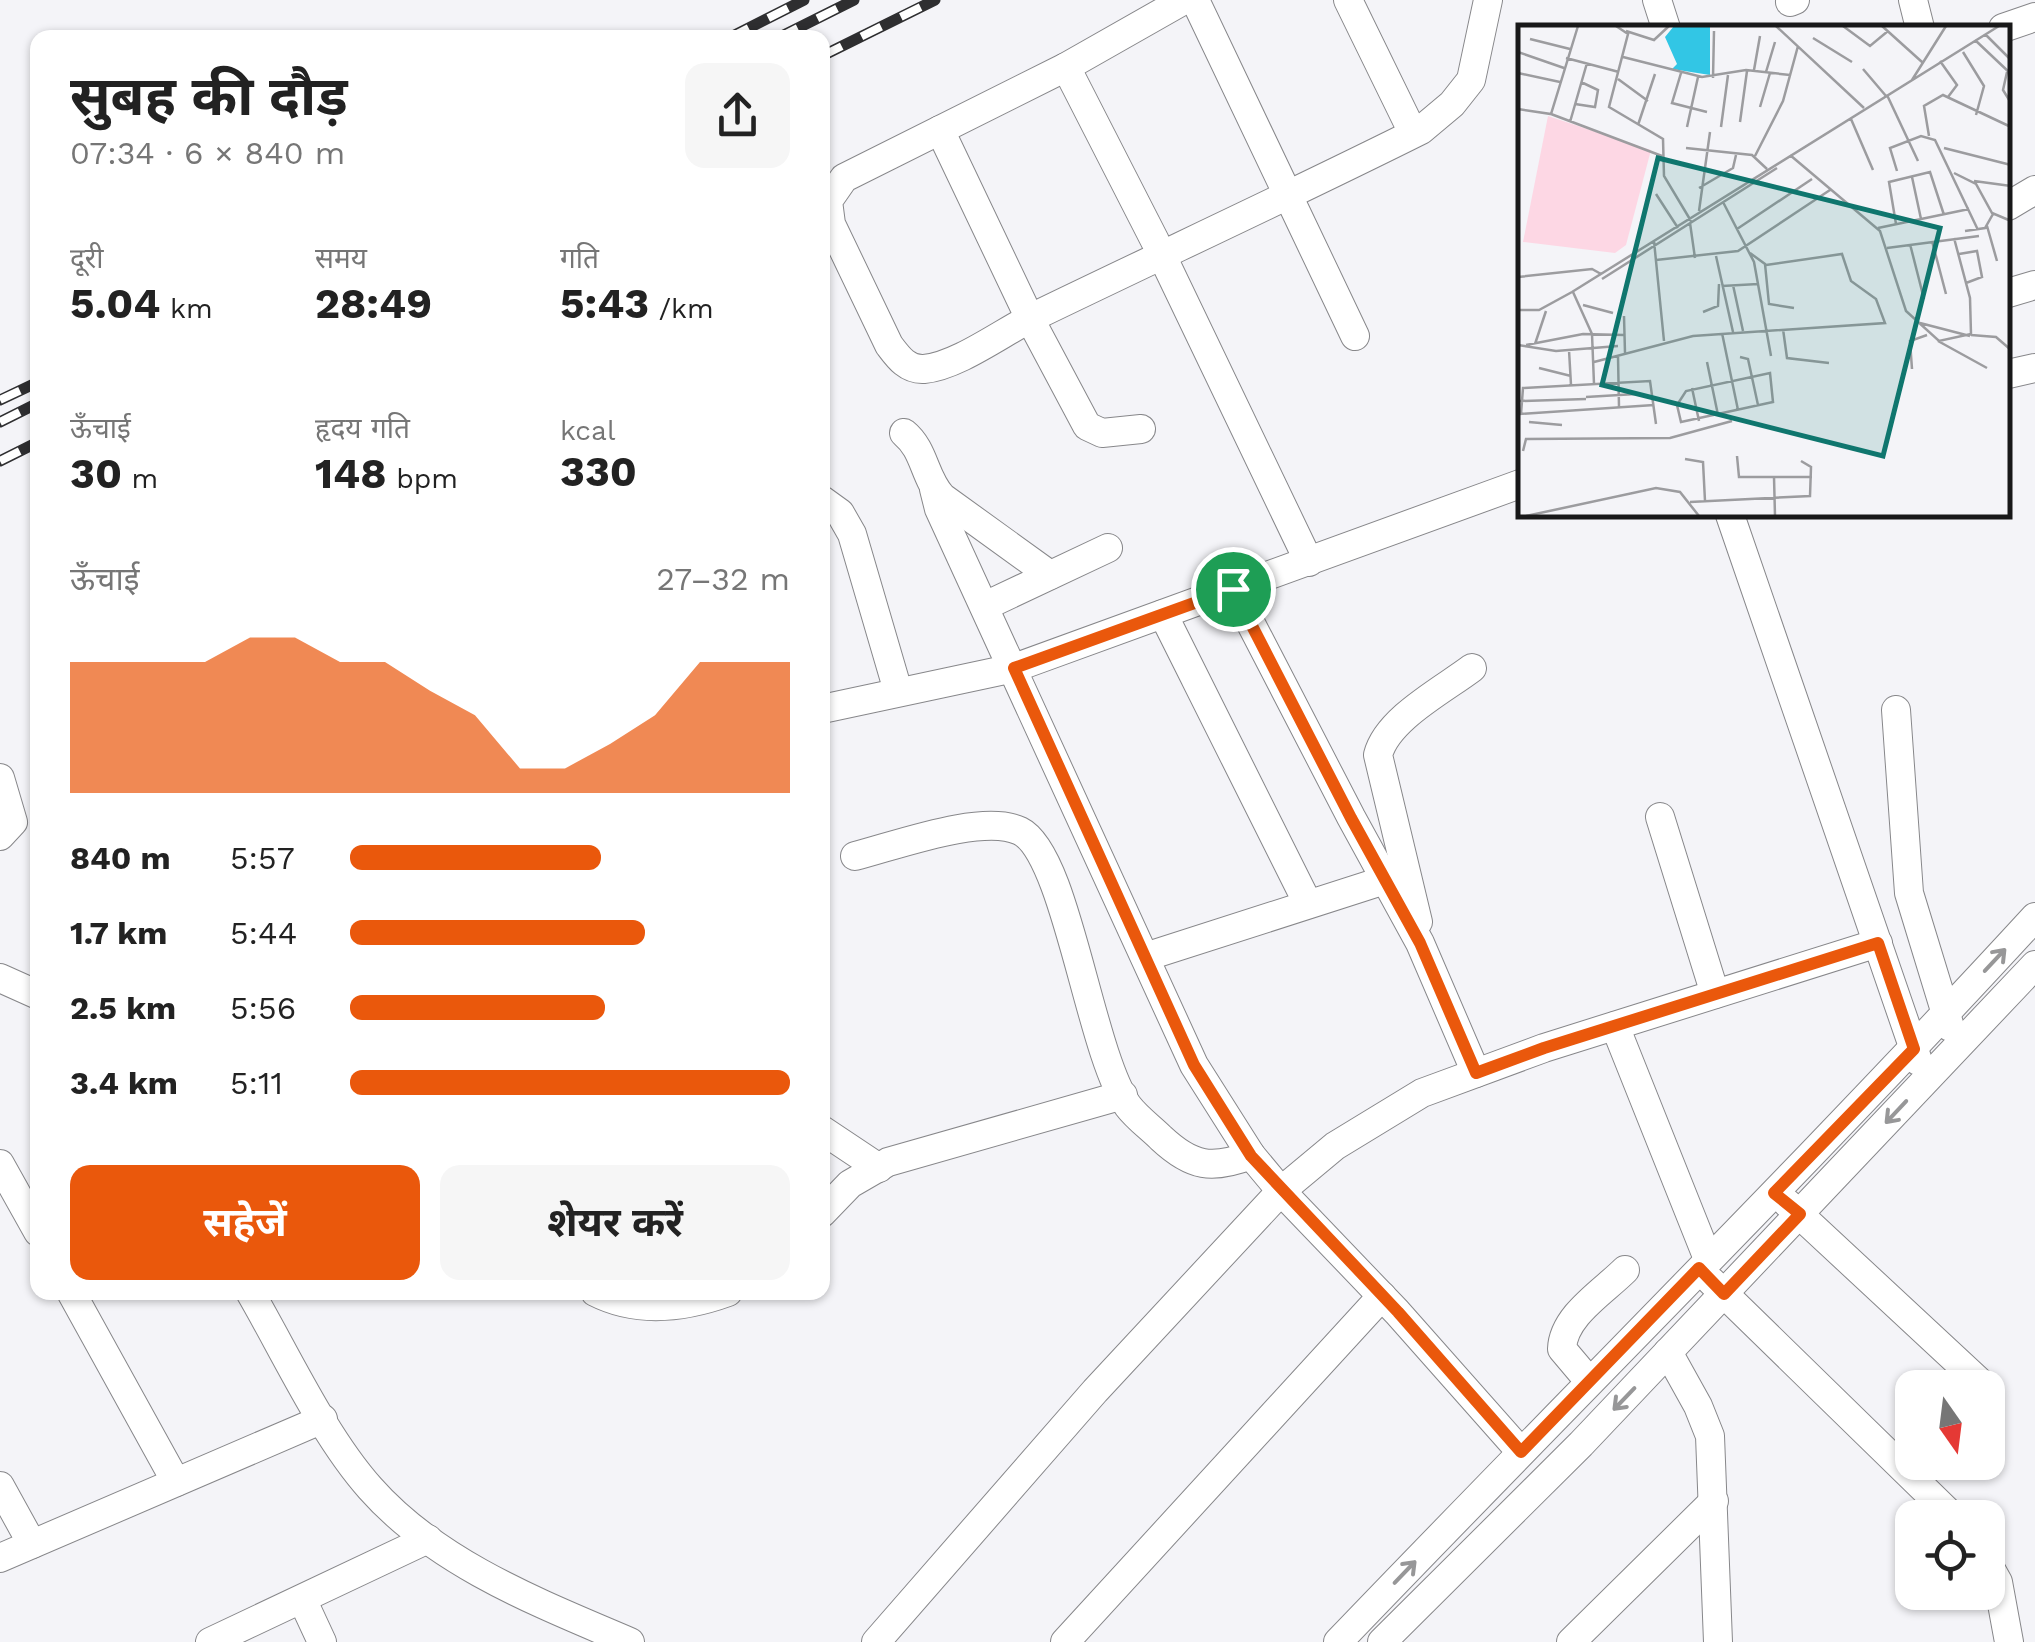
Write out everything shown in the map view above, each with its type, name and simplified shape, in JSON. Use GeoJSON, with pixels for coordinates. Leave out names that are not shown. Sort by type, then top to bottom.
{"type":"FeatureCollection","features":[{"type":"Feature","properties":{"kind":"street"},"geometry":{"type":"LineString","coordinates":[[830,198],[844,178],[1066,67],[1184,0]]}},
{"type":"Feature","properties":{"kind":"street"},"geometry":{"type":"LineString","coordinates":[[1195,0],[1355,336]]}},
{"type":"Feature","properties":{"kind":"street"},"geometry":{"type":"LineString","coordinates":[[1348,0],[1413,134]]}},
{"type":"Feature","properties":{"kind":"street"},"geometry":{"type":"LineString","coordinates":[[830,224],[889,345],[911,368],[936,367],[1413,134],[1452,104],[1471,80],[1488,0]]}},
{"type":"Feature","properties":{"kind":"street"},"geometry":{"type":"LineString","coordinates":[[1657,0],[1665,25]]}},
{"type":"Feature","properties":{"kind":"street"},"geometry":{"type":"LineString","coordinates":[[1912,0],[1919,25]]}},
{"type":"Feature","properties":{"kind":"street"},"geometry":{"type":"LineString","coordinates":[[2010,25],[2035,17]]}},
{"type":"Feature","properties":{"kind":"street"},"geometry":{"type":"LineString","coordinates":[[1066,67],[1162,255],[1308,562]]}},
{"type":"Feature","properties":{"kind":"street"},"geometry":{"type":"LineString","coordinates":[[940,130],[1030,318],[1087,426],[1102,433],[1141,429]]}},
{"type":"Feature","properties":{"kind":"street"},"geometry":{"type":"LineString","coordinates":[[2010,205],[2035,190]]}},
{"type":"Feature","properties":{"kind":"street"},"geometry":{"type":"LineString","coordinates":[[2010,292],[2035,285]]}},
{"type":"Feature","properties":{"kind":"street"},"geometry":{"type":"LineString","coordinates":[[2010,374],[2035,368]]}},
{"type":"Feature","properties":{"kind":"street"},"geometry":{"type":"LineString","coordinates":[[904,434],[922,455],[939,509],[1194,1065],[1251,1156],[1521,1452]]}},
{"type":"Feature","properties":{"kind":"street"},"geometry":{"type":"LineString","coordinates":[[830,706],[1014,668],[1518,485]]}},
{"type":"Feature","properties":{"kind":"street"},"geometry":{"type":"LineString","coordinates":[[934,489],[1050,575]]}},
{"type":"Feature","properties":{"kind":"street"},"geometry":{"type":"LineString","coordinates":[[830,506],[840,513],[852,534],[898,691]]}},
{"type":"Feature","properties":{"kind":"street"},"geometry":{"type":"LineString","coordinates":[[1731,518],[1925,1081]]}},
{"type":"Feature","properties":{"kind":"street"},"geometry":{"type":"LineString","coordinates":[[985,606],[1108,548]]}},
{"type":"Feature","properties":{"kind":"street"},"geometry":{"type":"LineString","coordinates":[[1233,589],[1420,943],[1476,1073]]}},
{"type":"Feature","properties":{"kind":"street"},"geometry":{"type":"LineString","coordinates":[[1164,614],[1308,904]]}},
{"type":"Feature","properties":{"kind":"street"},"geometry":{"type":"LineString","coordinates":[[1420,943],[1414,898],[1378,754],[1382,740],[1394,726],[1472,668]]}},
{"type":"Feature","properties":{"kind":"street"},"geometry":{"type":"LineString","coordinates":[[1896,710],[1910,893],[1944,1015],[1958,1046]]}},
{"type":"Feature","properties":{"kind":"street"},"geometry":{"type":"LineString","coordinates":[[0,778],[13,822],[0,836]]}},
{"type":"Feature","properties":{"kind":"street"},"geometry":{"type":"LineString","coordinates":[[1660,817],[1715,994]]}},
{"type":"Feature","properties":{"kind":"street"},"geometry":{"type":"LineString","coordinates":[[855,856],[970,827],[1018,830],[1034,842],[1052,874],[1098,1036],[1129,1107],[1176,1152],[1195,1163],[1226,1165],[1251,1156]]}},
{"type":"Feature","properties":{"kind":"street"},"geometry":{"type":"LineString","coordinates":[[1145,957],[1385,880]]}},
{"type":"Feature","properties":{"kind":"street"},"geometry":{"type":"LineString","coordinates":[[1338,1642],[1914,1049],[2035,917]]}},
{"type":"Feature","properties":{"kind":"street"},"geometry":{"type":"LineString","coordinates":[[876,1642],[1095,1391],[1281,1191],[1335,1146],[1408,1102],[1476,1073],[1878,943]]}},
{"type":"Feature","properties":{"kind":"street"},"geometry":{"type":"LineString","coordinates":[[1382,1642],[1668,1352],[2035,966]]}},
{"type":"Feature","properties":{"kind":"street"},"geometry":{"type":"LineString","coordinates":[[0,978],[30,991]]}},
{"type":"Feature","properties":{"kind":"street"},"geometry":{"type":"LineString","coordinates":[[1614,1026],[1704,1264],[1724,1294],[1936,1500]]}},
{"type":"Feature","properties":{"kind":"street"},"geometry":{"type":"LineString","coordinates":[[830,1205],[850,1184],[888,1162],[1122,1095]]}},
{"type":"Feature","properties":{"kind":"street"},"geometry":{"type":"LineString","coordinates":[[830,1135],[879,1168]]}},
{"type":"Feature","properties":{"kind":"street"},"geometry":{"type":"LineString","coordinates":[[0,1164],[30,1218]]}},
{"type":"Feature","properties":{"kind":"street"},"geometry":{"type":"LineString","coordinates":[[1774,1193],[1967,1370]]}},
{"type":"Feature","properties":{"kind":"street"},"geometry":{"type":"LineString","coordinates":[[1589,1381],[1562,1350],[1563,1336],[1573,1320],[1626,1270]]}},
{"type":"Feature","properties":{"kind":"street"},"geometry":{"type":"LineString","coordinates":[[1066,1642],[1382,1296]]}},
{"type":"Feature","properties":{"kind":"street"},"geometry":{"type":"LineString","coordinates":[[75,1300],[176,1482]]}},
{"type":"Feature","properties":{"kind":"street"},"geometry":{"type":"LineString","coordinates":[[255,1300],[368,1486],[406,1524],[468,1566],[630,1642]]}},
{"type":"Feature","properties":{"kind":"street"},"geometry":{"type":"LineString","coordinates":[[616,1300],[674,1307],[699,1300]]}},
{"type":"Feature","properties":{"kind":"street"},"geometry":{"type":"LineString","coordinates":[[1668,1352],[1710,1436],[1718,1642]]}},
{"type":"Feature","properties":{"kind":"street"},"geometry":{"type":"LineString","coordinates":[[0,1558],[324,1419]]}},
{"type":"Feature","properties":{"kind":"street"},"geometry":{"type":"LineString","coordinates":[[0,1486],[32,1544]]}},
{"type":"Feature","properties":{"kind":"street"},"geometry":{"type":"LineString","coordinates":[[1578,1638],[1714,1501]]}},
{"type":"Feature","properties":{"kind":"street"},"geometry":{"type":"LineString","coordinates":[[210,1642],[428,1539]]}},
{"type":"Feature","properties":{"kind":"street"},"geometry":{"type":"LineString","coordinates":[[303,1601],[322,1642]]}},
{"type":"Feature","properties":{"kind":"street"},"geometry":{"type":"LineString","coordinates":[[2003,1610],[2009,1642]]}},
{"type":"Feature","properties":{"kind":"railway"},"geometry":{"type":"LineString","coordinates":[[745,30],[804,0]]}},
{"type":"Feature","properties":{"kind":"railway"},"geometry":{"type":"LineString","coordinates":[[794,30],[854,0]]}},
{"type":"Feature","properties":{"kind":"railway"},"geometry":{"type":"LineString","coordinates":[[830,52],[935,0]]}},
{"type":"Feature","properties":{"kind":"railway"},"geometry":{"type":"LineString","coordinates":[[0,400],[30,386]]}},
{"type":"Feature","properties":{"kind":"railway"},"geometry":{"type":"LineString","coordinates":[[0,422],[30,407]]}},
{"type":"Feature","properties":{"kind":"railway"},"geometry":{"type":"LineString","coordinates":[[0,461],[30,446]]}},
{"type":"Feature","properties":{"kind":"route"},"geometry":{"type":"LineString","coordinates":[[1233,589],[1420,943],[1476,1073],[1878,943],[1914,1049],[1774,1193],[1800,1214],[1724,1294],[1699,1268],[1521,1452],[1398,1312],[1281,1191],[1251,1156],[1210,1095],[1014,668],[1233,589]]}}]}
